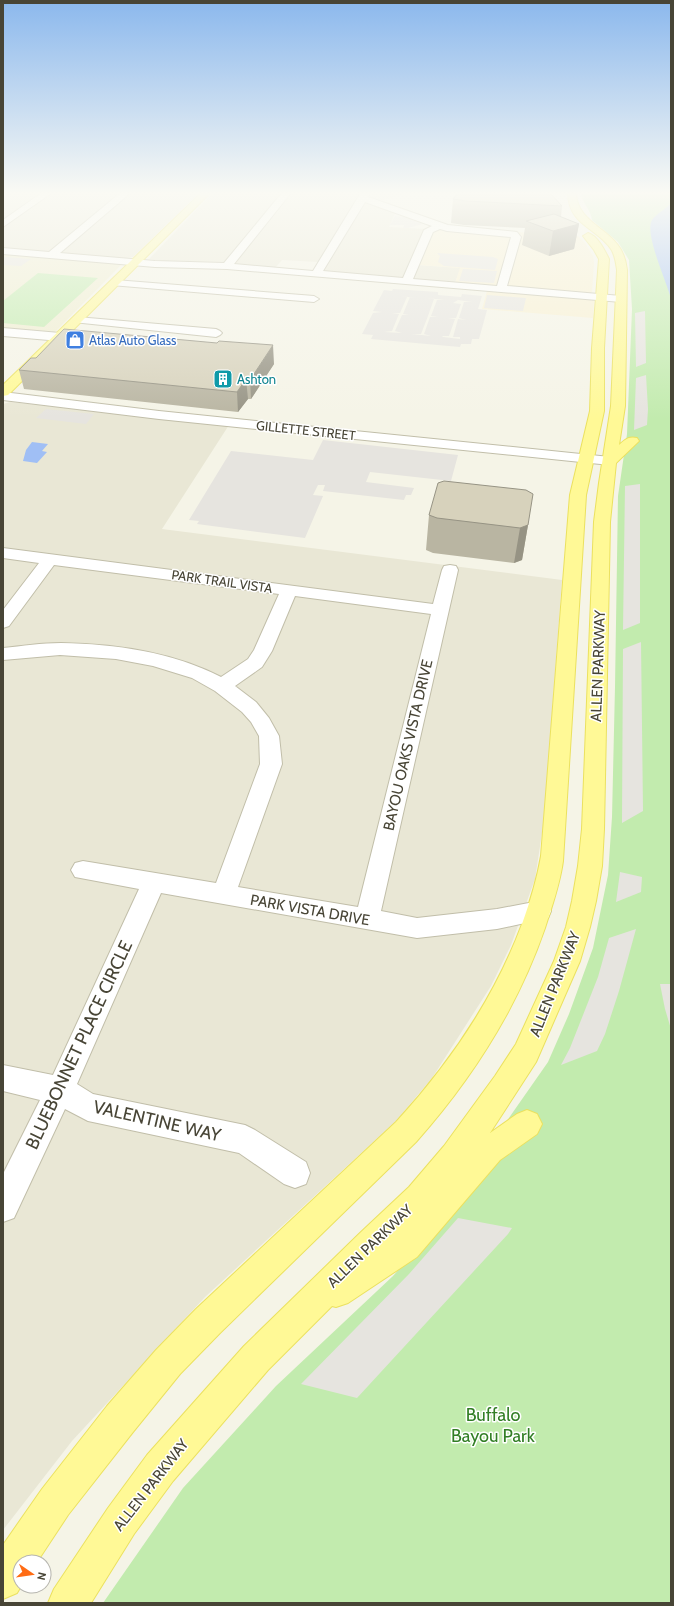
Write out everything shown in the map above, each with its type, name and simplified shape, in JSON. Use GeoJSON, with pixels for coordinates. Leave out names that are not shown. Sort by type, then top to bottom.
{"type":"FeatureCollection","features":[{"type":"Feature","properties":{"kind":"main road"},"geometry":{"type":"LineString","coordinates":[[3,392],[129,269]]}},
{"type":"Feature","properties":{"kind":"main road","name":"ALLEN PARKWAY"},"geometry":{"type":"LineString","coordinates":[[3,1579],[55,1502],[120,1419],[168,1362],[208,1321],[406,1132],[430,1107],[478,1040],[517,970],[539,911],[550,873],[554,838],[578,496],[598,460],[618,406],[612,298],[606,269]]}},
{"type":"Feature","properties":{"kind":"main road","name":"ALLEN PARKWAY"},"geometry":{"type":"LineString","coordinates":[[612,298],[622,269]]}},
{"type":"Feature","properties":{"kind":"main road"},"geometry":{"type":"LineString","coordinates":[[598,460],[632,441]]}},
{"type":"Feature","properties":{"kind":"main road","name":"ALLEN PARKWAY"},"geometry":{"type":"LineString","coordinates":[[68,1603],[121,1521],[160,1468],[256,1358],[420,1198],[455,1157],[490,1108],[526,1053],[567,961],[578,927],[584,901],[593,834],[602,522],[598,460]]}},
{"type":"Feature","properties":{"kind":"main road"},"geometry":{"type":"LineString","coordinates":[[301,1313],[406,1246],[490,1150],[527,1124]]}},
{"type":"Feature","properties":{"kind":"street"},"geometry":{"type":"LineString","coordinates":[[260,269],[612,298]]}},
{"type":"Feature","properties":{"kind":"street"},"geometry":{"type":"LineString","coordinates":[[316,274],[319,269]]}},
{"type":"Feature","properties":{"kind":"street"},"geometry":{"type":"LineString","coordinates":[[406,282],[412,269]]}},
{"type":"Feature","properties":{"kind":"street"},"geometry":{"type":"LineString","coordinates":[[501,290],[507,269]]}},
{"type":"Feature","properties":{"kind":"street"},"geometry":{"type":"LineString","coordinates":[[115,283],[314,299]]}},
{"type":"Feature","properties":{"kind":"street"},"geometry":{"type":"LineString","coordinates":[[76,320],[216,333]]}},
{"type":"Feature","properties":{"kind":"street"},"geometry":{"type":"LineString","coordinates":[[3,332],[60,337]]}},
{"type":"Feature","properties":{"kind":"street","name":"GILLETTE STREET"},"geometry":{"type":"LineString","coordinates":[[3,396],[159,415],[598,460]]}},
{"type":"Feature","properties":{"kind":"street","name":"PARK TRAIL VISTA"},"geometry":{"type":"LineString","coordinates":[[3,552],[440,610]]}},
{"type":"Feature","properties":{"kind":"street"},"geometry":{"type":"LineString","coordinates":[[3,622],[50,559]]}},
{"type":"Feature","properties":{"kind":"street","name":"BAYOU OAKS VISTA DRIVE"},"geometry":{"type":"LineString","coordinates":[[367,920],[450,570]]}},
{"type":"Feature","properties":{"kind":"street"},"geometry":{"type":"LineString","coordinates":[[222,686],[255,663],[263,652],[289,590]]}},
{"type":"Feature","properties":{"kind":"street"},"geometry":{"type":"LineString","coordinates":[[4,650],[60,649],[116,653],[156,660],[199,674],[222,686],[249,707],[259,718],[269,736],[271,764],[224,894]]}},
{"type":"Feature","properties":{"kind":"street","name":"PARK VISTA DRIVE"},"geometry":{"type":"LineString","coordinates":[[83,870],[417,928],[496,919],[539,911]]}},
{"type":"Feature","properties":{"kind":"street","name":"BLUEBONNET PLACE CIRCLE"},"geometry":{"type":"LineString","coordinates":[[3,1208],[60,1090],[154,882]]}},
{"type":"Feature","properties":{"kind":"street","name":"VALENTINE WAY"},"geometry":{"type":"LineString","coordinates":[[3,1078],[60,1090],[88,1107],[245,1140],[295,1174]]}},
{"type":"Feature","properties":{"kind":"shaded area"},"geometry":{"type":"Polygon","coordinates":[[[3,269],[117,269],[54,333],[3,330],[3,269]]]}},
{"type":"Feature","properties":{"kind":"shaded area"},"geometry":{"type":"Polygon","coordinates":[[[324,269],[407,269],[403,278],[322,272],[324,269]]]}},
{"type":"Feature","properties":{"kind":"shaded area"},"geometry":{"type":"Polygon","coordinates":[[[416,269],[461,269],[455,283],[412,278],[416,269]]]}},
{"type":"Feature","properties":{"kind":"shaded area"},"geometry":{"type":"Polygon","coordinates":[[[460,269],[502,269],[498,285],[493,286],[455,283],[460,269]]]}},
{"type":"Feature","properties":{"kind":"shaded area"},"geometry":{"type":"Polygon","coordinates":[[[463,269],[497,271],[494,283],[459,281],[463,269]]]}},
{"type":"Feature","properties":{"kind":"shaded area"},"geometry":{"type":"Polygon","coordinates":[[[511,269],[594,269],[592,292],[588,294],[508,286],[511,269]]]}},
{"type":"Feature","properties":{"kind":"shaded area"},"geometry":{"type":"Polygon","coordinates":[[[393,289],[438,292],[438,295],[461,297],[462,294],[482,296],[478,309],[487,310],[479,339],[472,339],[471,344],[461,344],[460,347],[371,339],[373,335],[362,334],[373,313],[382,312],[373,311],[384,290],[392,291],[393,289]],[[400,296],[407,297],[400,313],[392,313],[399,314],[392,331],[384,332],[402,333],[395,331],[402,315],[409,315],[403,314],[410,297],[400,296]],[[427,298],[434,299],[421,334],[412,334],[431,336],[424,334],[430,317],[438,317],[431,316],[437,300],[445,300],[427,298]],[[458,300],[453,303],[461,304],[456,318],[448,318],[455,319],[449,336],[442,336],[443,337],[460,339],[460,337],[453,337],[458,319],[466,320],[459,318],[464,302],[472,302],[458,300]]]}},
{"type":"Feature","properties":{"kind":"shaded area"},"geometry":{"type":"Polygon","coordinates":[[[487,291],[594,299],[593,318],[482,309],[487,291]]]}},
{"type":"Feature","properties":{"kind":"shaded area"},"geometry":{"type":"Polygon","coordinates":[[[487,295],[526,298],[523,311],[484,308],[487,295]]]}},
{"type":"Feature","properties":{"kind":"shaded area"},"geometry":{"type":"Polygon","coordinates":[[[645,311],[646,363],[636,367],[635,313],[645,311]]]}},
{"type":"Feature","properties":{"kind":"shaded area"},"geometry":{"type":"Polygon","coordinates":[[[646,375],[648,409],[647,425],[634,430],[636,378],[646,375]]]}},
{"type":"Feature","properties":{"kind":"shaded area"},"geometry":{"type":"Polygon","coordinates":[[[10,402],[229,425],[162,529],[562,580],[544,820],[535,879],[511,945],[491,986],[432,1078],[395,1122],[205,1297],[72,1441],[3,1530],[3,404],[10,402]]]}},
{"type":"Feature","properties":{"kind":"shaded area"},"geometry":{"type":"Polygon","coordinates":[[[46,409],[94,414],[86,424],[36,418],[46,409]]]}},
{"type":"Feature","properties":{"kind":"shaded area"},"geometry":{"type":"Polygon","coordinates":[[[323,440],[458,455],[451,481],[370,472],[366,482],[414,488],[411,495],[406,495],[404,500],[323,491],[325,485],[318,485],[313,495],[323,496],[305,538],[197,524],[199,521],[189,520],[231,451],[313,460],[323,440]]]}},
{"type":"Feature","properties":{"kind":"shaded area"},"geometry":{"type":"Polygon","coordinates":[[[640,484],[640,623],[623,630],[625,486],[640,484]]]}},
{"type":"Feature","properties":{"kind":"shaded area"},"geometry":{"type":"Polygon","coordinates":[[[641,642],[643,811],[622,823],[623,649],[641,642]]]}},
{"type":"Feature","properties":{"kind":"shaded area"},"geometry":{"type":"Polygon","coordinates":[[[620,872],[642,877],[641,892],[616,902],[620,872]]]}},
{"type":"Feature","properties":{"kind":"shaded area"},"geometry":{"type":"Polygon","coordinates":[[[636,929],[619,991],[605,1034],[597,1051],[561,1065],[570,1048],[598,977],[609,938],[636,929]]]}},
{"type":"Feature","properties":{"kind":"shaded area"},"geometry":{"type":"Polygon","coordinates":[[[660,984],[671,984],[671,1029],[665,1009],[660,984]]]}},
{"type":"Feature","properties":{"kind":"shaded area"},"geometry":{"type":"Polygon","coordinates":[[[458,1218],[512,1228],[357,1398],[301,1384],[409,1274],[458,1218]]]}},
{"type":"Feature","properties":{"kind":"green space","name":"Buffalo Bayou Park"},"geometry":{"type":"Polygon","coordinates":[[[630,269],[671,269],[671,1603],[103,1603],[183,1488],[276,1386],[393,1276],[484,1173],[497,1135],[548,1062],[569,1014],[593,948],[608,875],[612,817],[618,496],[627,434],[632,309],[630,269]]]}},
{"type":"Feature","properties":{"kind":"green space"},"geometry":{"type":"Polygon","coordinates":[[[38,273],[98,278],[44,327],[3,323],[3,301],[38,273]]]}},
{"type":"Feature","properties":{"kind":"water"},"geometry":{"type":"Polygon","coordinates":[[[661,269],[671,269],[671,299],[661,269]]]}},
{"type":"Feature","properties":{"kind":"water"},"geometry":{"type":"Polygon","coordinates":[[[32,442],[48,444],[42,451],[47,452],[37,463],[23,461],[26,450],[32,442]]]}},
{"type":"Feature","properties":{"kind":"building"},"geometry":{"type":"Polygon","coordinates":[[[64,329],[217,343],[219,341],[273,345],[250,380],[246,379],[237,392],[19,370],[31,358],[36,358],[64,329]]]}},
{"type":"Feature","properties":{"kind":"building"},"geometry":{"type":"Polygon","coordinates":[[[444,481],[526,490],[533,494],[528,525],[520,528],[437,518],[429,515],[438,483],[444,481]]]}},
{"type":"Feature","properties":{"kind":"place","name":"Atlas Auto Glass"},"geometry":{"type":"Point","coordinates":[75,340]}},
{"type":"Feature","properties":{"kind":"place","name":"Ashton"},"geometry":{"type":"Point","coordinates":[223,379]}}]}
